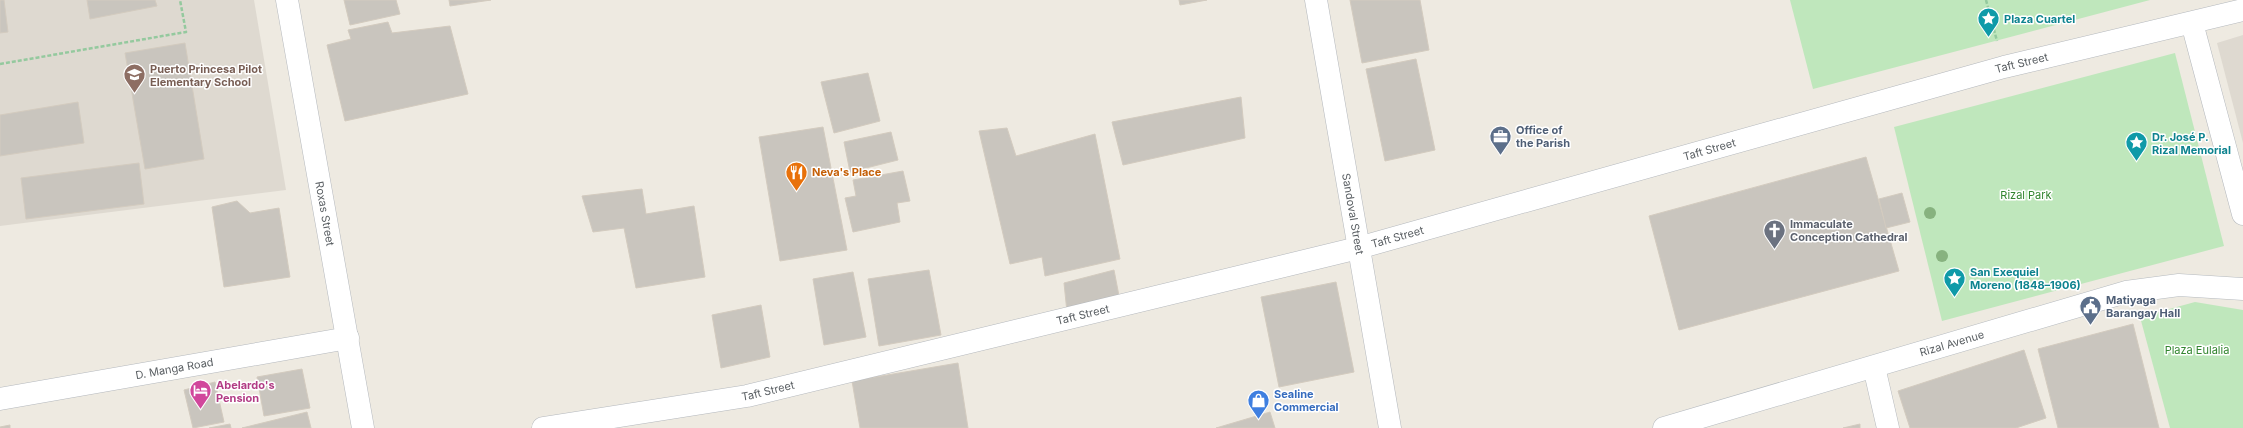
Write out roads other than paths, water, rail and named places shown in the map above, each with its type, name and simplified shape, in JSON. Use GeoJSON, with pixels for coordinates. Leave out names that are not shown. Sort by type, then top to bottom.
{"type":"FeatureCollection","features":[{"type":"Feature","properties":{"kind":"street","name":"Roxas Street"},"geometry":{"type":"LineString","coordinates":[[287,0],[363,428]]}},
{"type":"Feature","properties":{"kind":"street","name":"Sandoval Street"},"geometry":{"type":"LineString","coordinates":[[1316,0],[1390,428]]}},
{"type":"Feature","properties":{"kind":"street","name":"Taft Street"},"geometry":{"type":"LineString","coordinates":[[543,428],[747,396],[1358,248],[2004,66],[2192,24],[2243,10]]}},
{"type":"Feature","properties":{"kind":"street"},"geometry":{"type":"LineString","coordinates":[[2192,24],[2243,214]]}},
{"type":"Feature","properties":{"kind":"street","name":"Rizal Avenue"},"geometry":{"type":"LineString","coordinates":[[1664,428],[2126,292],[2179,285],[2243,289]]}},
{"type":"Feature","properties":{"kind":"street","name":"D. Manga Road"},"geometry":{"type":"LineString","coordinates":[[0,399],[348,338]]}},
{"type":"Feature","properties":{"kind":"street"},"geometry":{"type":"LineString","coordinates":[[1874,367],[1888,428]]}},
{"type":"Feature","properties":{"kind":"place","name":"Plaza Cuartel"},"geometry":{"type":"Point","coordinates":[1989,38]}},
{"type":"Feature","properties":{"kind":"place","name":"Puerto Princesa Pilot Elementary School"},"geometry":{"type":"Point","coordinates":[135,94]}},
{"type":"Feature","properties":{"kind":"place","name":"Office of the Parish"},"geometry":{"type":"Point","coordinates":[1501,156]}},
{"type":"Feature","properties":{"kind":"place","name":"Dr. José P. Rizal Memorial"},"geometry":{"type":"Point","coordinates":[2137,162]}},
{"type":"Feature","properties":{"kind":"place","name":"Neva's Place"},"geometry":{"type":"Point","coordinates":[797,192]}},
{"type":"Feature","properties":{"kind":"place","name":"Immaculate Conception Cathedral"},"geometry":{"type":"Point","coordinates":[1775,250]}},
{"type":"Feature","properties":{"kind":"place","name":"San Exequiel Moreno (1848–1906)"},"geometry":{"type":"Point","coordinates":[1955,298]}},
{"type":"Feature","properties":{"kind":"place","name":"Matiyaga Barangay Hall"},"geometry":{"type":"Point","coordinates":[2091,326]}},
{"type":"Feature","properties":{"kind":"place","name":"Abelardo's Pension"},"geometry":{"type":"Point","coordinates":[200,410]}},
{"type":"Feature","properties":{"kind":"place","name":"Sealine Commercial"},"geometry":{"type":"Point","coordinates":[1258,420]}},
{"type":"Feature","properties":{"kind":"park label","name":"Rizal Park"},"geometry":{"type":"Point","coordinates":[2026,195]}},
{"type":"Feature","properties":{"kind":"park label","name":"Plaza Eulalia"},"geometry":{"type":"Point","coordinates":[2197,350]}}]}
